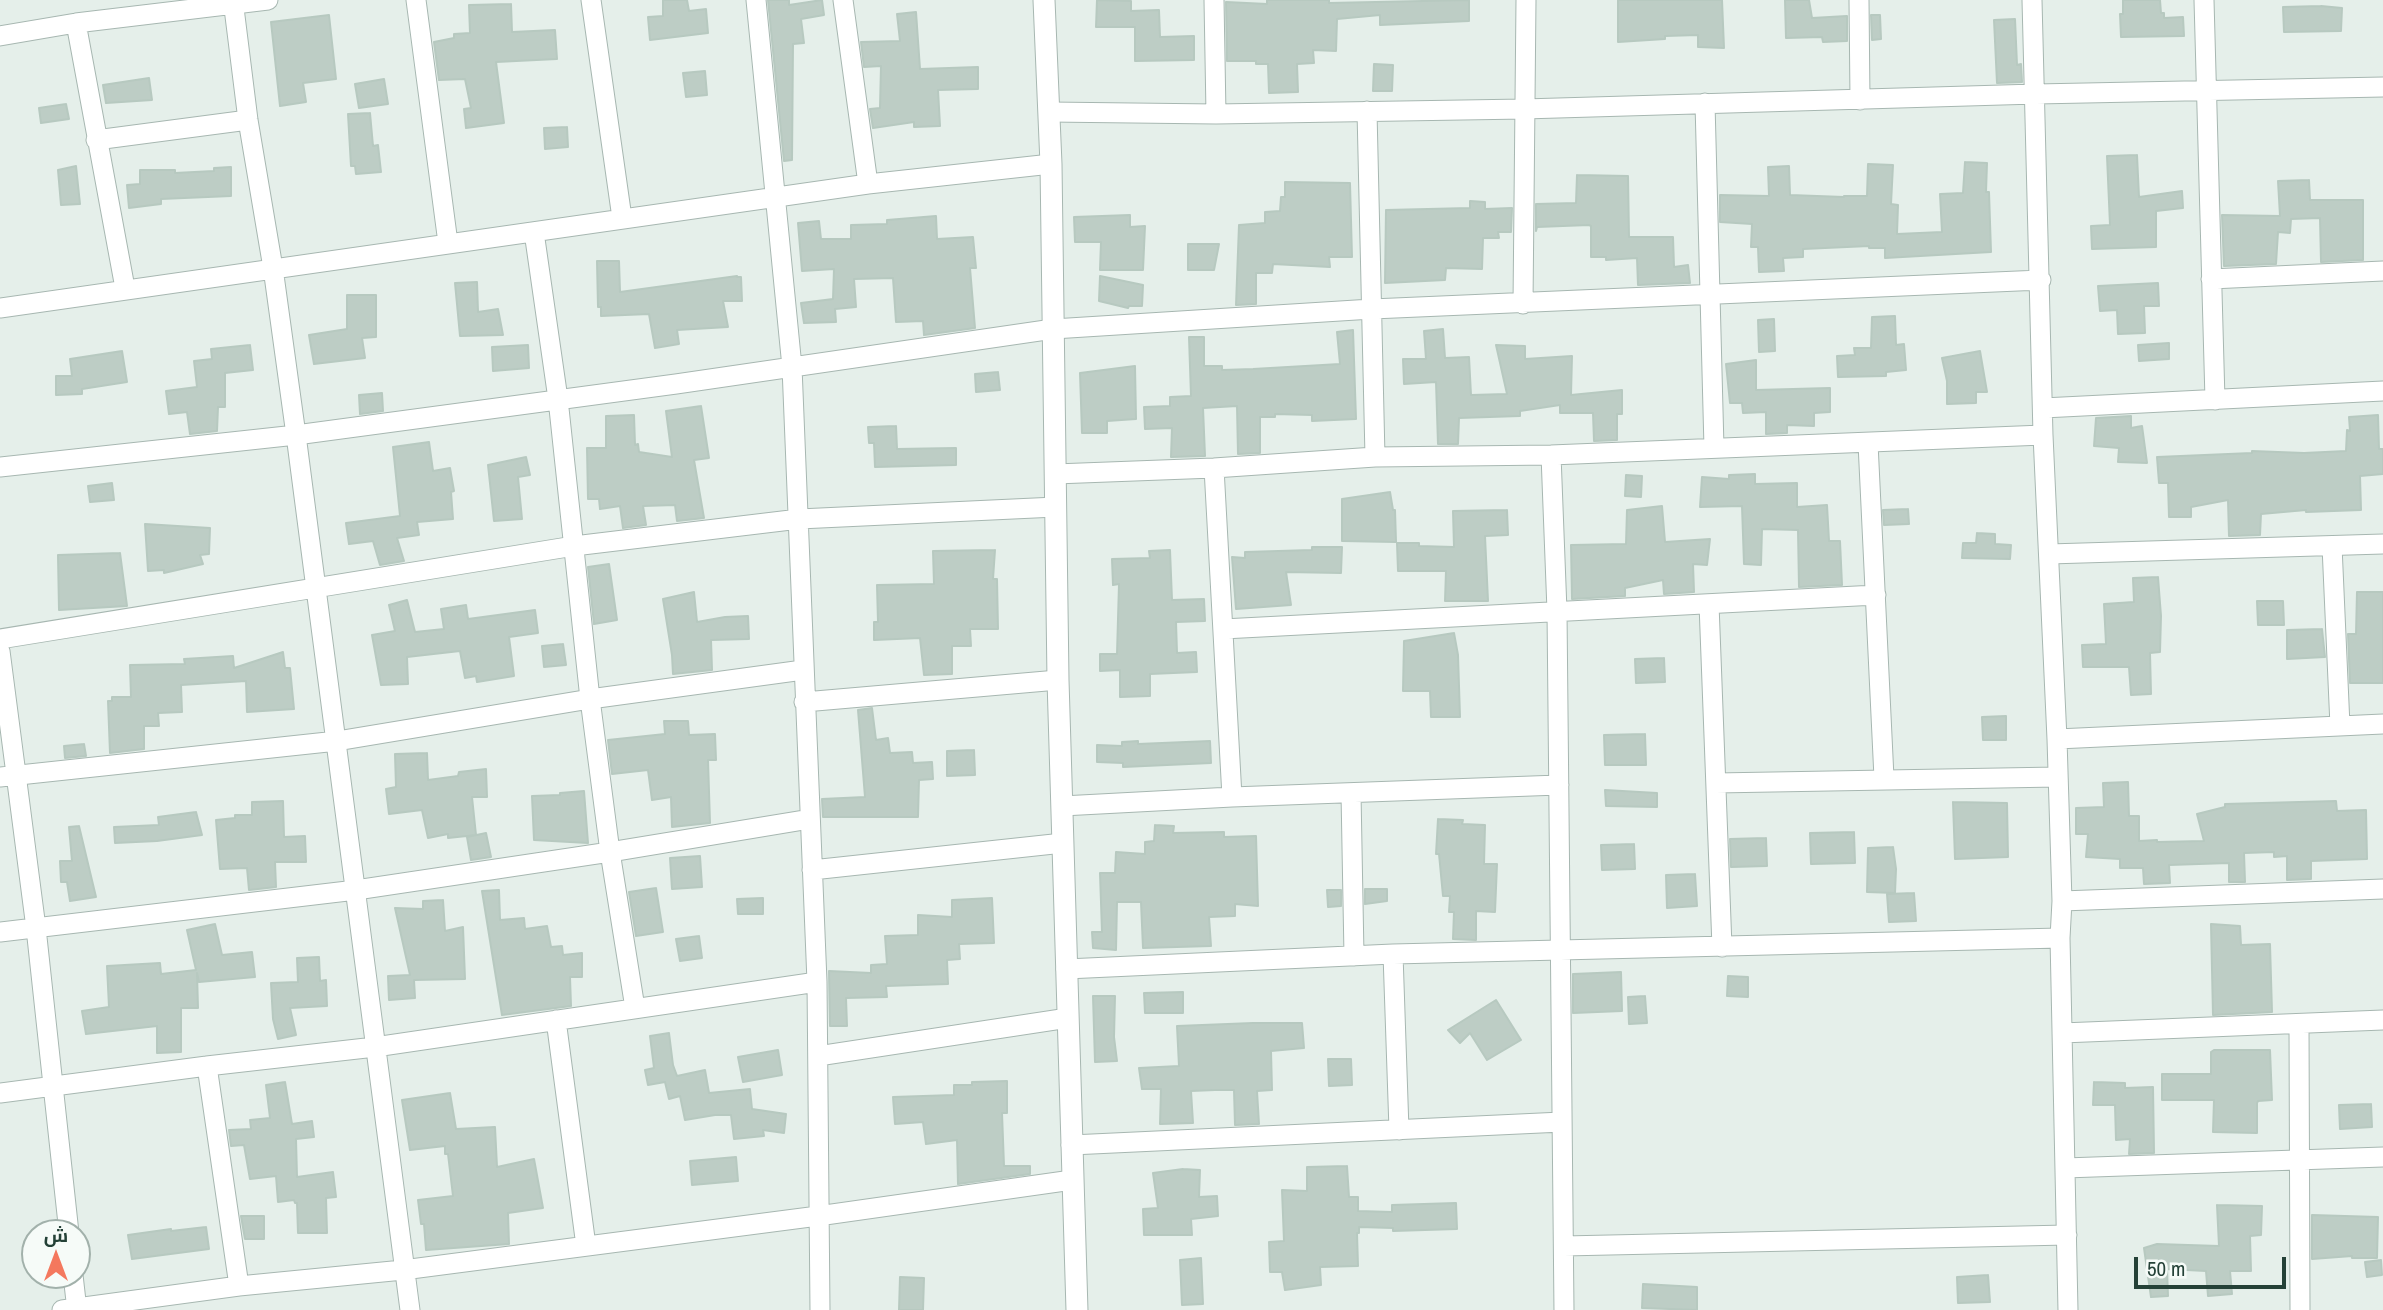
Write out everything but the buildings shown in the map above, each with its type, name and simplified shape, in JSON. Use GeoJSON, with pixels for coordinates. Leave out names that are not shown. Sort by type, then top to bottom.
{"type":"FeatureCollection","features":[{"type":"Feature","properties":{"kind":"street"},"geometry":{"type":"LineString","coordinates":[[0,36],[233,1],[268,0]]}},
{"type":"Feature","properties":{"kind":"street"},"geometry":{"type":"LineString","coordinates":[[416,0],[448,243]]}},
{"type":"Feature","properties":{"kind":"street"},"geometry":{"type":"LineString","coordinates":[[591,0],[622,218]]}},
{"type":"Feature","properties":{"kind":"street"},"geometry":{"type":"LineString","coordinates":[[756,0],[792,367],[817,982],[820,1310]]}},
{"type":"Feature","properties":{"kind":"street"},"geometry":{"type":"LineString","coordinates":[[843,0],[868,184]]}},
{"type":"Feature","properties":{"kind":"street"},"geometry":{"type":"LineString","coordinates":[[1044,0],[1051,164],[1058,680],[1077,1310]]}},
{"type":"Feature","properties":{"kind":"street"},"geometry":{"type":"LineString","coordinates":[[1214,0],[1216,114]]}},
{"type":"Feature","properties":{"kind":"street"},"geometry":{"type":"LineString","coordinates":[[1523,304],[1526,0]]}},
{"type":"Feature","properties":{"kind":"street"},"geometry":{"type":"LineString","coordinates":[[1859,0],[1860,100]]}},
{"type":"Feature","properties":{"kind":"street"},"geometry":{"type":"LineString","coordinates":[[2032,0],[2043,435],[2062,901],[2060,938],[2068,1310]]}},
{"type":"Feature","properties":{"kind":"street"},"geometry":{"type":"LineString","coordinates":[[2204,0],[2215,400]]}},
{"type":"Feature","properties":{"kind":"street"},"geometry":{"type":"LineString","coordinates":[[233,1],[248,120],[273,268],[296,435],[410,1310]]}},
{"type":"Feature","properties":{"kind":"street"},"geometry":{"type":"LineString","coordinates":[[76,23],[125,288]]}},
{"type":"Feature","properties":{"kind":"street"},"geometry":{"type":"LineString","coordinates":[[1049,112],[1216,114],[1524,109],[2383,87]]}},
{"type":"Feature","properties":{"kind":"street"},"geometry":{"type":"LineString","coordinates":[[1705,103],[1714,448]]}},
{"type":"Feature","properties":{"kind":"street"},"geometry":{"type":"LineString","coordinates":[[1367,111],[1375,457]]}},
{"type":"Feature","properties":{"kind":"street"},"geometry":{"type":"LineString","coordinates":[[96,140],[248,120]]}},
{"type":"Feature","properties":{"kind":"street"},"geometry":{"type":"LineString","coordinates":[[0,307],[868,184],[1051,164]]}},
{"type":"Feature","properties":{"kind":"street"},"geometry":{"type":"LineString","coordinates":[[534,232],[558,398],[590,699],[610,852],[635,1008]]}},
{"type":"Feature","properties":{"kind":"street"},"geometry":{"type":"LineString","coordinates":[[2211,279],[2383,271]]}},
{"type":"Feature","properties":{"kind":"street"},"geometry":{"type":"LineString","coordinates":[[0,467],[296,435],[1053,328],[1372,309],[2040,280]]}},
{"type":"Feature","properties":{"kind":"street"},"geometry":{"type":"LineString","coordinates":[[2043,408],[2383,391]]}},
{"type":"Feature","properties":{"kind":"street"},"geometry":{"type":"LineString","coordinates":[[1055,474],[1214,468],[1375,457],[1551,455],[2043,435]]}},
{"type":"Feature","properties":{"kind":"street"},"geometry":{"type":"LineString","coordinates":[[1868,443],[1884,778]]}},
{"type":"Feature","properties":{"kind":"street"},"geometry":{"type":"LineString","coordinates":[[1551,455],[1557,611],[1564,1310]]}},
{"type":"Feature","properties":{"kind":"street"},"geometry":{"type":"LineString","coordinates":[[1214,468],[1232,797]]}},
{"type":"Feature","properties":{"kind":"street"},"geometry":{"type":"LineString","coordinates":[[0,639],[574,546],[799,519],[1056,507]]}},
{"type":"Feature","properties":{"kind":"street"},"geometry":{"type":"LineString","coordinates":[[2049,554],[2383,544]]}},
{"type":"Feature","properties":{"kind":"street"},"geometry":{"type":"LineString","coordinates":[[2332,546],[2340,726]]}},
{"type":"Feature","properties":{"kind":"street"},"geometry":{"type":"LineString","coordinates":[[1223,629],[1876,595]]}},
{"type":"Feature","properties":{"kind":"street"},"geometry":{"type":"LineString","coordinates":[[1709,604],[1722,947]]}},
{"type":"Feature","properties":{"kind":"street"},"geometry":{"type":"LineString","coordinates":[[0,651],[8,776],[36,928],[67,1219]]}},
{"type":"Feature","properties":{"kind":"street"},"geometry":{"type":"LineString","coordinates":[[8,776],[337,741],[590,699],[803,670]]}},
{"type":"Feature","properties":{"kind":"street"},"geometry":{"type":"LineString","coordinates":[[804,702],[1058,680]]}},
{"type":"Feature","properties":{"kind":"street"},"geometry":{"type":"LineString","coordinates":[[2057,740],[2383,724]]}},
{"type":"Feature","properties":{"kind":"street"},"geometry":{"type":"LineString","coordinates":[[1716,783],[2057,776]]}},
{"type":"Feature","properties":{"kind":"street"},"geometry":{"type":"LineString","coordinates":[[1062,806],[1559,785]]}},
{"type":"Feature","properties":{"kind":"street"},"geometry":{"type":"LineString","coordinates":[[1352,793],[1354,956]]}},
{"type":"Feature","properties":{"kind":"street"},"geometry":{"type":"LineString","coordinates":[[0,932],[356,890],[810,819]]}},
{"type":"Feature","properties":{"kind":"street"},"geometry":{"type":"LineString","coordinates":[[811,870],[1063,844]]}},
{"type":"Feature","properties":{"kind":"street"},"geometry":{"type":"LineString","coordinates":[[2062,901],[2383,889]]}},
{"type":"Feature","properties":{"kind":"street"},"geometry":{"type":"LineString","coordinates":[[1066,969],[1393,954],[2060,938]]}},
{"type":"Feature","properties":{"kind":"street"},"geometry":{"type":"LineString","coordinates":[[1393,954],[1399,1130]]}},
{"type":"Feature","properties":{"kind":"street"},"geometry":{"type":"LineString","coordinates":[[0,1093],[375,1047],[817,982]]}},
{"type":"Feature","properties":{"kind":"street"},"geometry":{"type":"LineString","coordinates":[[818,1056],[1068,1018]]}},
{"type":"Feature","properties":{"kind":"street"},"geometry":{"type":"LineString","coordinates":[[556,1020],[586,1246]]}},
{"type":"Feature","properties":{"kind":"street"},"geometry":{"type":"LineString","coordinates":[[2062,1033],[2383,1020]]}},
{"type":"Feature","properties":{"kind":"street"},"geometry":{"type":"LineString","coordinates":[[2298,1024],[2300,1310]]}},
{"type":"Feature","properties":{"kind":"street"},"geometry":{"type":"LineString","coordinates":[[206,1066],[239,1286]]}},
{"type":"Feature","properties":{"kind":"street"},"geometry":{"type":"LineString","coordinates":[[1071,1145],[1562,1122]]}},
{"type":"Feature","properties":{"kind":"street"},"geometry":{"type":"LineString","coordinates":[[2065,1168],[2383,1157]]}},
{"type":"Feature","properties":{"kind":"street"},"geometry":{"type":"LineString","coordinates":[[73,1289],[72,1310],[239,1286],[403,1270],[1072,1180]]}},
{"type":"Feature","properties":{"kind":"street"},"geometry":{"type":"LineString","coordinates":[[1564,1246],[2067,1235]]}}]}
